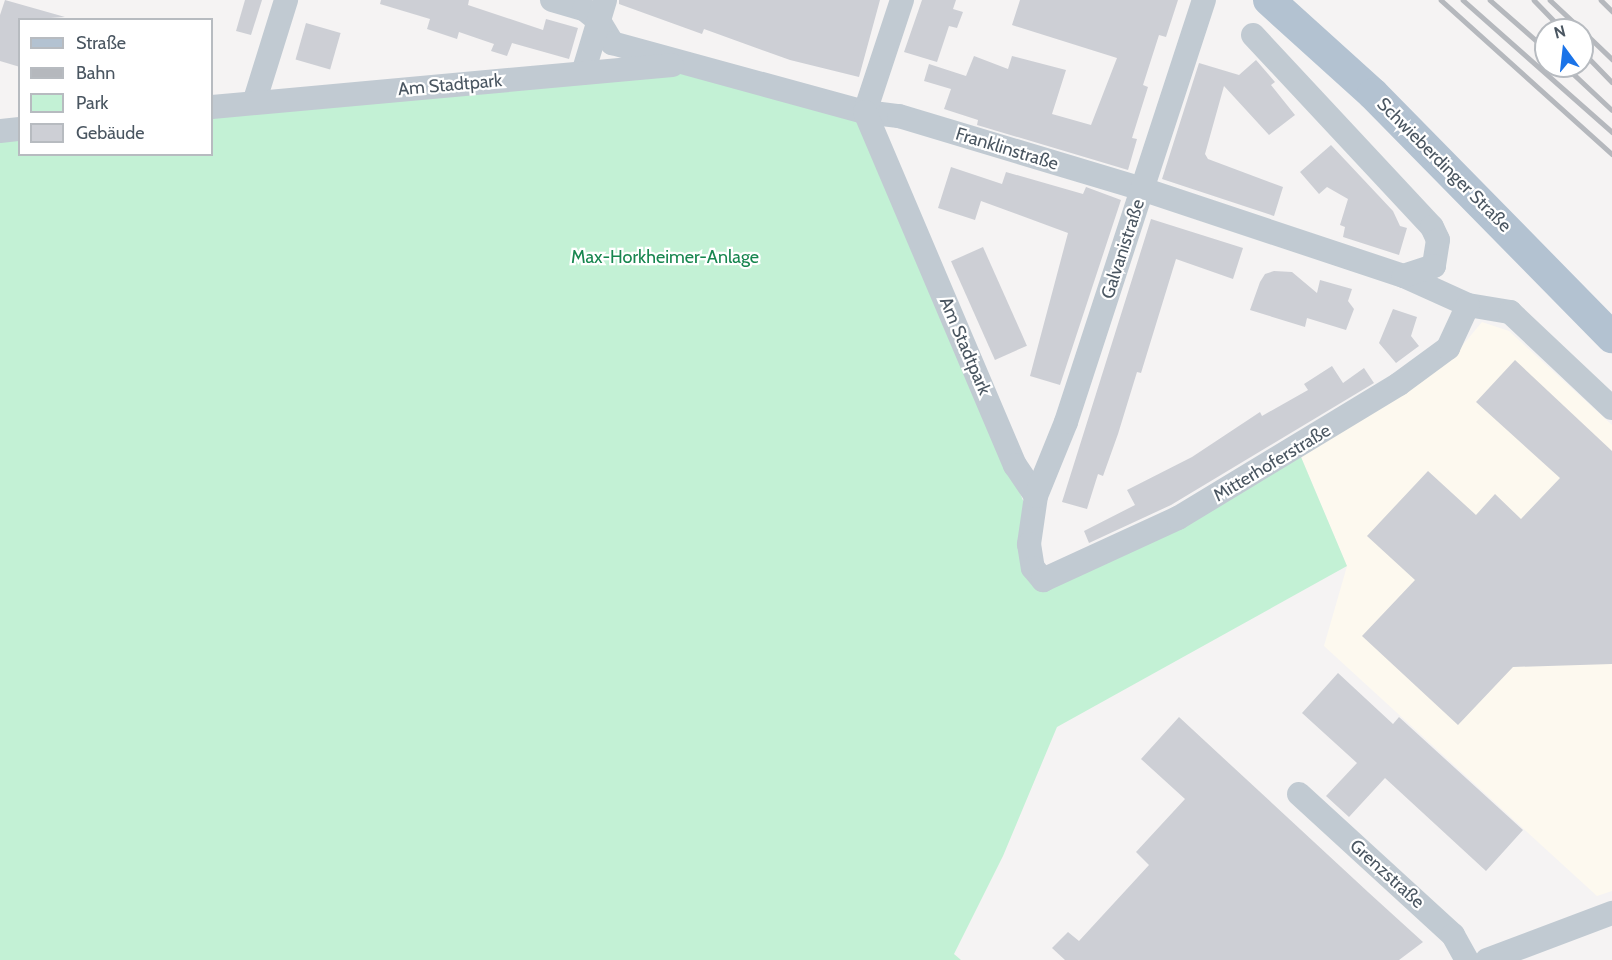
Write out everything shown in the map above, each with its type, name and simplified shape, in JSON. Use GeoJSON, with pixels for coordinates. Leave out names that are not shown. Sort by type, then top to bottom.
{"type":"FeatureCollection","features":[{"type":"Feature","properties":{"kind":"main road","name":"Schwieberdinger Straße"},"geometry":{"type":"LineString","coordinates":[[1269,0],[1373,94],[1612,337]]}},
{"type":"Feature","properties":{"kind":"street"},"geometry":{"type":"LineString","coordinates":[[254,103],[286,0]]}},
{"type":"Feature","properties":{"kind":"street","name":"Franklinstraße"},"geometry":{"type":"LineString","coordinates":[[552,0],[584,9],[602,10],[612,43],[865,111],[899,116],[1142,189],[1404,276],[1468,305]]}},
{"type":"Feature","properties":{"kind":"street"},"geometry":{"type":"LineString","coordinates":[[865,111],[902,0]]}},
{"type":"Feature","properties":{"kind":"street","name":"Galvanistraße"},"geometry":{"type":"LineString","coordinates":[[1036,496],[1066,423],[1204,0]]}},
{"type":"Feature","properties":{"kind":"street"},"geometry":{"type":"LineString","coordinates":[[583,73],[602,10]]}},
{"type":"Feature","properties":{"kind":"street"},"geometry":{"type":"LineString","coordinates":[[1252,35],[1432,227],[1438,240],[1434,266],[1404,276]]}},
{"type":"Feature","properties":{"kind":"street","name":"Am Stadtpark"},"geometry":{"type":"LineString","coordinates":[[213,108],[690,63]]}},
{"type":"Feature","properties":{"kind":"street","name":"Am Stadtpark"},"geometry":{"type":"LineString","coordinates":[[865,111],[1015,465],[1036,496]]}},
{"type":"Feature","properties":{"kind":"street"},"geometry":{"type":"LineString","coordinates":[[0,131],[18,129]]}},
{"type":"Feature","properties":{"kind":"street"},"geometry":{"type":"LineString","coordinates":[[1468,305],[1510,312],[1612,408]]}},
{"type":"Feature","properties":{"kind":"street","name":"Mitterhoferstraße"},"geometry":{"type":"LineString","coordinates":[[1036,496],[1029,544],[1033,568],[1043,580],[1178,518],[1390,390],[1448,348],[1468,305]]}},
{"type":"Feature","properties":{"kind":"street","name":"Grenzstraße"},"geometry":{"type":"LineString","coordinates":[[1299,794],[1453,935],[1467,960]]}},
{"type":"Feature","properties":{"kind":"street"},"geometry":{"type":"LineString","coordinates":[[1487,960],[1612,913]]}},
{"type":"Feature","properties":{"kind":"shaded area"},"geometry":{"type":"Polygon","coordinates":[[[1482,322],[1509,331],[1612,425],[1612,891],[1597,896],[1324,646],[1347,566],[1301,457],[1456,353],[1482,322]]]}},
{"type":"Feature","properties":{"kind":"green space","name":"Max-Horkheimer-Anlage"},"geometry":{"type":"Polygon","coordinates":[[[693,71],[852,114],[873,148],[1025,505],[1045,587],[1301,457],[1347,566],[1057,727],[1003,856],[954,954],[961,960],[0,960],[0,142],[18,139],[18,156],[213,156],[213,115],[693,71]]]}},
{"type":"Feature","properties":{"kind":"building"},"geometry":{"type":"Polygon","coordinates":[[[5,0],[65,17],[18,18],[18,66],[0,61],[0,15],[5,0]]]}},
{"type":"Feature","properties":{"kind":"building"},"geometry":{"type":"Polygon","coordinates":[[[245,0],[262,0],[251,35],[236,31],[245,0]]]}},
{"type":"Feature","properties":{"kind":"building"},"geometry":{"type":"Polygon","coordinates":[[[381,0],[469,0],[468,5],[543,30],[546,19],[578,28],[569,59],[512,43],[507,56],[491,51],[494,44],[459,32],[457,39],[427,29],[430,19],[380,4],[381,0]]]}},
{"type":"Feature","properties":{"kind":"building"},"geometry":{"type":"Polygon","coordinates":[[[619,0],[880,0],[859,77],[790,60],[704,29],[702,34],[619,4],[619,0]]]}},
{"type":"Feature","properties":{"kind":"building"},"geometry":{"type":"Polygon","coordinates":[[[922,0],[956,0],[953,9],[963,12],[957,28],[949,26],[937,62],[904,52],[922,0]]]}},
{"type":"Feature","properties":{"kind":"building"},"geometry":{"type":"Polygon","coordinates":[[[1020,0],[1178,0],[1166,37],[1159,35],[1143,85],[1148,87],[1132,138],[1137,139],[1128,170],[977,125],[978,120],[944,109],[951,89],[924,81],[929,64],[966,76],[974,56],[1008,69],[1012,56],[1066,70],[1052,114],[1091,125],[1117,58],[1012,25],[1020,0]]]}},
{"type":"Feature","properties":{"kind":"building"},"geometry":{"type":"Polygon","coordinates":[[[306,23],[341,33],[330,69],[296,60],[306,23]]]}},
{"type":"Feature","properties":{"kind":"building"},"geometry":{"type":"Polygon","coordinates":[[[1256,60],[1275,82],[1271,85],[1295,115],[1269,135],[1224,86],[1205,154],[1208,159],[1283,187],[1274,216],[1162,179],[1199,63],[1239,75],[1256,60]]]}},
{"type":"Feature","properties":{"kind":"building"},"geometry":{"type":"Polygon","coordinates":[[[1331,145],[1393,211],[1400,226],[1407,228],[1399,255],[1343,237],[1345,227],[1340,225],[1348,199],[1327,187],[1319,194],[1300,172],[1331,145]]]}},
{"type":"Feature","properties":{"kind":"building"},"geometry":{"type":"Polygon","coordinates":[[[951,167],[1002,184],[1006,172],[1083,194],[1086,187],[1121,200],[1060,385],[1030,376],[1068,233],[981,201],[975,220],[938,208],[951,167]]]}},
{"type":"Feature","properties":{"kind":"building"},"geometry":{"type":"Polygon","coordinates":[[[1151,219],[1243,248],[1233,279],[1176,259],[1141,373],[1137,372],[1103,476],[1098,474],[1087,509],[1062,502],[1151,219]]]}},
{"type":"Feature","properties":{"kind":"building"},"geometry":{"type":"Polygon","coordinates":[[[983,247],[1027,346],[995,360],[951,261],[983,247]]]}},
{"type":"Feature","properties":{"kind":"building"},"geometry":{"type":"Polygon","coordinates":[[[1274,271],[1292,272],[1317,293],[1320,280],[1352,289],[1348,301],[1354,309],[1346,330],[1307,318],[1305,327],[1250,310],[1260,282],[1265,274],[1274,271]]]}},
{"type":"Feature","properties":{"kind":"building"},"geometry":{"type":"Polygon","coordinates":[[[1393,309],[1417,317],[1411,336],[1419,346],[1396,363],[1379,343],[1393,309]]]}},
{"type":"Feature","properties":{"kind":"building"},"geometry":{"type":"Polygon","coordinates":[[[1515,360],[1612,451],[1612,664],[1513,667],[1458,725],[1362,636],[1415,580],[1367,536],[1428,471],[1476,515],[1495,494],[1521,519],[1560,478],[1476,402],[1515,360]]]}},
{"type":"Feature","properties":{"kind":"building"},"geometry":{"type":"Polygon","coordinates":[[[1332,366],[1343,383],[1364,368],[1374,383],[1171,505],[1089,543],[1084,531],[1135,505],[1127,490],[1192,457],[1260,412],[1262,416],[1308,390],[1304,384],[1332,366]]]}},
{"type":"Feature","properties":{"kind":"building"},"geometry":{"type":"Polygon","coordinates":[[[1338,673],[1393,724],[1399,717],[1523,830],[1486,871],[1385,778],[1349,817],[1326,796],[1357,763],[1302,713],[1338,673]]]}},
{"type":"Feature","properties":{"kind":"building"},"geometry":{"type":"Polygon","coordinates":[[[1179,717],[1423,942],[1399,960],[1065,960],[1052,948],[1068,932],[1079,941],[1149,865],[1136,852],[1185,799],[1141,759],[1179,717]]]}},
{"type":"Feature","properties":{"kind":"railway"},"geometry":{"type":"LineString","coordinates":[[1441,0],[1612,154]]}},
{"type":"Feature","properties":{"kind":"railway"},"geometry":{"type":"LineString","coordinates":[[1463,0],[1612,132]]}},
{"type":"Feature","properties":{"kind":"railway"},"geometry":{"type":"LineString","coordinates":[[1490,0],[1534,38]]}},
{"type":"Feature","properties":{"kind":"railway"},"geometry":{"type":"LineString","coordinates":[[1534,0],[1551,18]]}},
{"type":"Feature","properties":{"kind":"railway"},"geometry":{"type":"LineString","coordinates":[[1550,0],[1569,18]]}},
{"type":"Feature","properties":{"kind":"railway"},"geometry":{"type":"LineString","coordinates":[[1601,0],[1612,11]]}},
{"type":"Feature","properties":{"kind":"railway"},"geometry":{"type":"LineString","coordinates":[[1594,42],[1612,59]]}},
{"type":"Feature","properties":{"kind":"railway"},"geometry":{"type":"LineString","coordinates":[[1594,63],[1612,82]]}},
{"type":"Feature","properties":{"kind":"railway"},"geometry":{"type":"LineString","coordinates":[[1578,78],[1612,110]]}}]}
